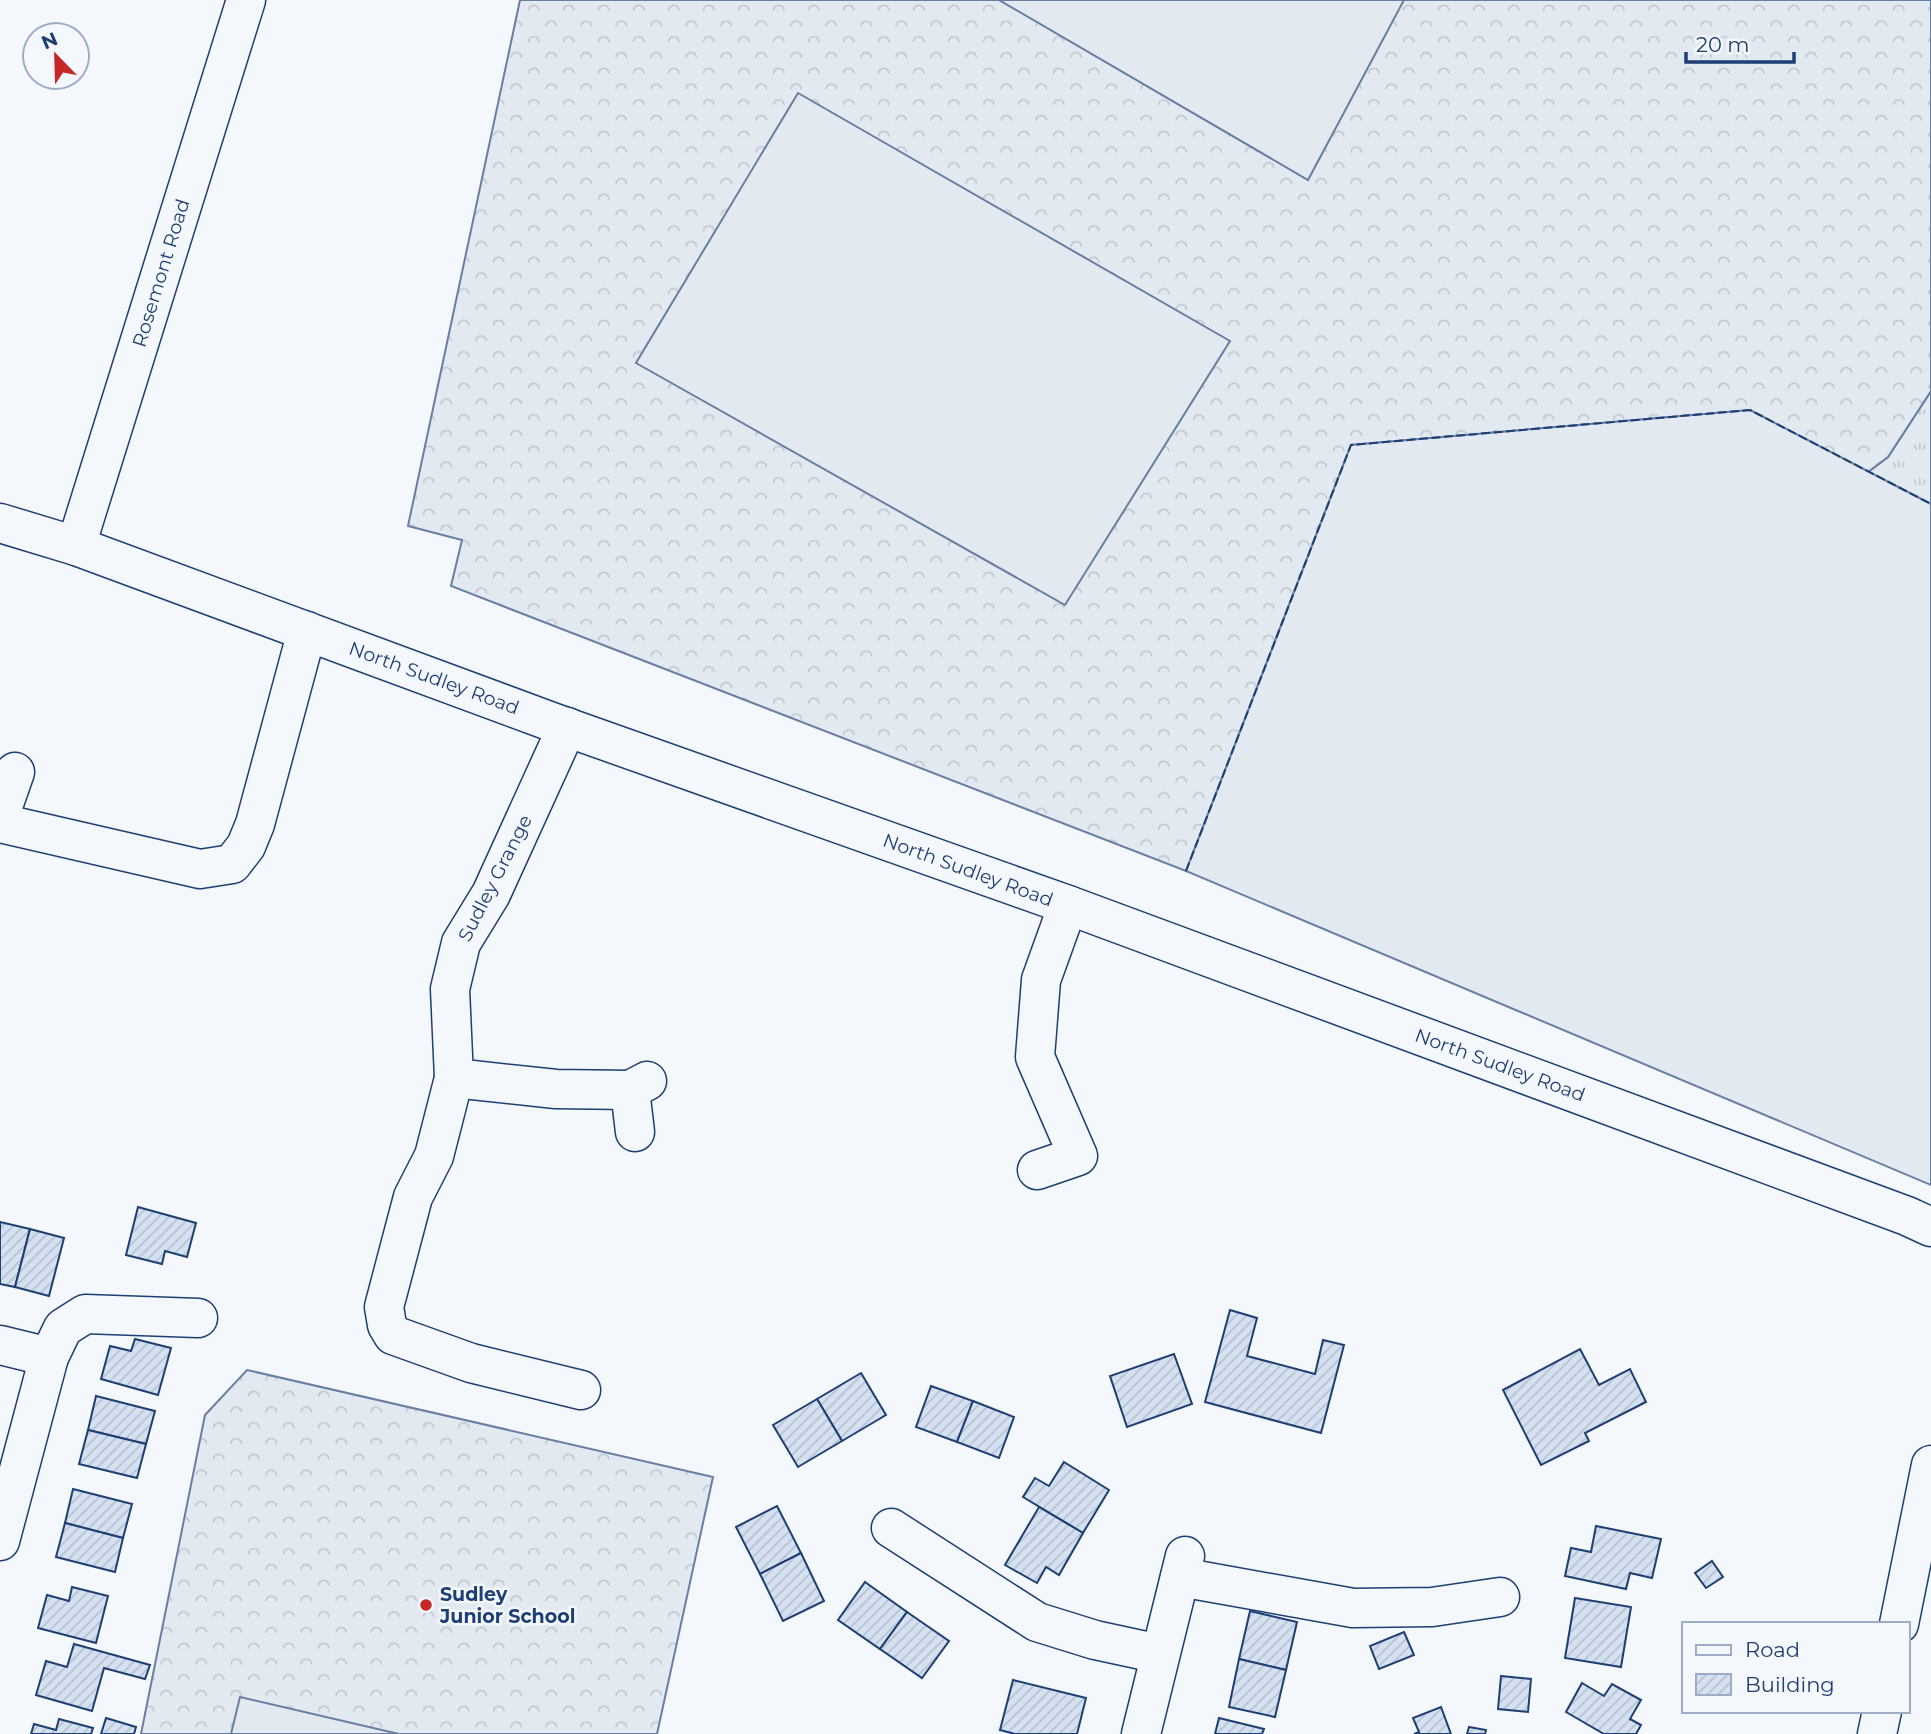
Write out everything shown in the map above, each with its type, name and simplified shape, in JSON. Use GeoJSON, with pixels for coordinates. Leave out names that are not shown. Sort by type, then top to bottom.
{"type":"FeatureCollection","features":[{"type":"Feature","properties":{"kind":"street","name":"Rosemont Road"},"geometry":{"type":"LineString","coordinates":[[76,546],[246,0]]}},
{"type":"Feature","properties":{"kind":"street","name":"North Sudley Road"},"geometry":{"type":"LineString","coordinates":[[0,523],[76,546],[567,727],[1068,905],[1931,1227]]}},
{"type":"Feature","properties":{"kind":"street"},"geometry":{"type":"LineString","coordinates":[[0,823],[200,869],[232,864],[246,846],[255,824],[307,631]]}},
{"type":"Feature","properties":{"kind":"street","name":"Sudley Grange"},"geometry":{"type":"LineString","coordinates":[[567,727],[491,894],[461,943],[450,989],[454,1078],[434,1156],[413,1197],[384,1307],[387,1325],[393,1335],[426,1349],[509,1374],[581,1390]]}},
{"type":"Feature","properties":{"kind":"street"},"geometry":{"type":"LineString","coordinates":[[0,814],[15,772]]}},
{"type":"Feature","properties":{"kind":"street"},"geometry":{"type":"LineString","coordinates":[[1037,1170],[1078,1157],[1035,1057],[1041,980],[1068,905]]}},
{"type":"Feature","properties":{"kind":"street"},"geometry":{"type":"LineString","coordinates":[[454,1078],[556,1089],[638,1086],[635,1132]]}},
{"type":"Feature","properties":{"kind":"street"},"geometry":{"type":"LineString","coordinates":[[0,1541],[49,1357],[63,1328],[85,1314],[198,1318]]}},
{"type":"Feature","properties":{"kind":"street"},"geometry":{"type":"LineString","coordinates":[[0,1345],[49,1357]]}},
{"type":"Feature","properties":{"kind":"street"},"geometry":{"type":"LineString","coordinates":[[1899,1622],[1931,1465]]}},
{"type":"Feature","properties":{"kind":"street"},"geometry":{"type":"LineString","coordinates":[[891,1528],[1037,1622],[1096,1640],[1160,1654]]}},
{"type":"Feature","properties":{"kind":"street"},"geometry":{"type":"LineString","coordinates":[[1141,1734],[1182,1566],[1353,1608],[1432,1608],[1500,1597]]}},
{"type":"Feature","properties":{"kind":"street"},"geometry":{"type":"LineString","coordinates":[[1877,1734],[1882,1713]]}},
{"type":"Feature","properties":{"kind":"green space"},"geometry":{"type":"Polygon","coordinates":[[[520,0],[1931,0],[1931,391],[1888,457],[1868,472],[1750,410],[1351,445],[1186,871],[451,586],[462,540],[408,526],[520,0]]]}},
{"type":"Feature","properties":{"kind":"green space"},"geometry":{"type":"Polygon","coordinates":[[[999,0],[1404,0],[1308,180],[999,0]]]}},
{"type":"Feature","properties":{"kind":"green space"},"geometry":{"type":"Polygon","coordinates":[[[798,93],[1230,341],[1065,605],[636,363],[798,93]]]}},
{"type":"Feature","properties":{"kind":"green space"},"geometry":{"type":"Polygon","coordinates":[[[1931,391],[1931,504],[1868,472],[1888,457],[1931,391]]]}},
{"type":"Feature","properties":{"kind":"green space"},"geometry":{"type":"Polygon","coordinates":[[[1750,410],[1931,504],[1931,1185],[1186,871],[1351,445],[1750,410]]]}},
{"type":"Feature","properties":{"kind":"green space","name":"Sudley Junior School"},"geometry":{"type":"Polygon","coordinates":[[[247,1370],[713,1477],[657,1734],[141,1734],[205,1415],[247,1370]]]}},
{"type":"Feature","properties":{"kind":"green space"},"geometry":{"type":"Polygon","coordinates":[[[240,1697],[399,1734],[231,1734],[240,1697]]]}},
{"type":"Feature","properties":{"kind":"building"},"geometry":{"type":"Polygon","coordinates":[[[138,1207],[196,1223],[187,1257],[165,1251],[162,1264],[126,1255],[138,1207]]]}},
{"type":"Feature","properties":{"kind":"building"},"geometry":{"type":"Polygon","coordinates":[[[0,1222],[30,1229],[15,1287],[0,1284],[0,1222]]]}},
{"type":"Feature","properties":{"kind":"building"},"geometry":{"type":"Polygon","coordinates":[[[30,1229],[64,1238],[49,1296],[15,1287],[30,1229]]]}},
{"type":"Feature","properties":{"kind":"building"},"geometry":{"type":"Polygon","coordinates":[[[1230,1310],[1257,1318],[1247,1356],[1315,1374],[1323,1340],[1344,1345],[1321,1433],[1205,1402],[1230,1310]]]}},
{"type":"Feature","properties":{"kind":"building"},"geometry":{"type":"Polygon","coordinates":[[[135,1339],[171,1348],[158,1395],[101,1379],[110,1346],[131,1351],[135,1339]]]}},
{"type":"Feature","properties":{"kind":"building"},"geometry":{"type":"Polygon","coordinates":[[[1580,1349],[1599,1385],[1630,1369],[1646,1402],[1585,1433],[1589,1441],[1541,1465],[1503,1390],[1580,1349]]]}},
{"type":"Feature","properties":{"kind":"building"},"geometry":{"type":"Polygon","coordinates":[[[1174,1354],[1192,1404],[1127,1427],[1110,1376],[1174,1354]]]}},
{"type":"Feature","properties":{"kind":"building"},"geometry":{"type":"Polygon","coordinates":[[[861,1373],[886,1415],[842,1441],[817,1399],[861,1373]]]}},
{"type":"Feature","properties":{"kind":"building"},"geometry":{"type":"Polygon","coordinates":[[[931,1386],[973,1401],[957,1442],[916,1427],[931,1386]]]}},
{"type":"Feature","properties":{"kind":"building"},"geometry":{"type":"Polygon","coordinates":[[[96,1396],[155,1411],[146,1444],[88,1430],[96,1396]]]}},
{"type":"Feature","properties":{"kind":"building"},"geometry":{"type":"Polygon","coordinates":[[[817,1399],[842,1441],[798,1467],[773,1425],[817,1399]]]}},
{"type":"Feature","properties":{"kind":"building"},"geometry":{"type":"Polygon","coordinates":[[[973,1401],[1014,1417],[999,1458],[957,1442],[973,1401]]]}},
{"type":"Feature","properties":{"kind":"building"},"geometry":{"type":"Polygon","coordinates":[[[88,1430],[146,1444],[137,1478],[79,1464],[88,1430]]]}},
{"type":"Feature","properties":{"kind":"building"},"geometry":{"type":"Polygon","coordinates":[[[1064,1462],[1109,1490],[1083,1533],[1023,1497],[1035,1478],[1049,1486],[1064,1462]]]}},
{"type":"Feature","properties":{"kind":"building"},"geometry":{"type":"Polygon","coordinates":[[[73,1489],[132,1504],[123,1538],[65,1523],[73,1489]]]}},
{"type":"Feature","properties":{"kind":"building"},"geometry":{"type":"Polygon","coordinates":[[[777,1506],[801,1553],[760,1574],[736,1527],[777,1506]]]}},
{"type":"Feature","properties":{"kind":"building"},"geometry":{"type":"Polygon","coordinates":[[[1039,1507],[1083,1533],[1059,1575],[1046,1567],[1037,1583],[1005,1565],[1039,1507]]]}},
{"type":"Feature","properties":{"kind":"building"},"geometry":{"type":"Polygon","coordinates":[[[65,1523],[123,1538],[115,1572],[56,1557],[65,1523]]]}},
{"type":"Feature","properties":{"kind":"building"},"geometry":{"type":"Polygon","coordinates":[[[1596,1526],[1661,1539],[1652,1578],[1630,1573],[1626,1589],[1565,1576],[1571,1548],[1591,1552],[1596,1526]]]}},
{"type":"Feature","properties":{"kind":"building"},"geometry":{"type":"Polygon","coordinates":[[[801,1553],[824,1601],[783,1621],[760,1574],[801,1553]]]}},
{"type":"Feature","properties":{"kind":"building"},"geometry":{"type":"Polygon","coordinates":[[[1712,1561],[1723,1577],[1706,1588],[1695,1573],[1712,1561]]]}},
{"type":"Feature","properties":{"kind":"building"},"geometry":{"type":"Polygon","coordinates":[[[865,1582],[907,1612],[880,1649],[838,1620],[865,1582]]]}},
{"type":"Feature","properties":{"kind":"building"},"geometry":{"type":"Polygon","coordinates":[[[72,1587],[108,1596],[96,1643],[38,1628],[47,1595],[69,1601],[72,1587]]]}},
{"type":"Feature","properties":{"kind":"building"},"geometry":{"type":"Polygon","coordinates":[[[1575,1598],[1631,1607],[1621,1667],[1565,1658],[1575,1598]]]}},
{"type":"Feature","properties":{"kind":"building"},"geometry":{"type":"Polygon","coordinates":[[[1250,1611],[1297,1622],[1286,1670],[1239,1659],[1250,1611]]]}},
{"type":"Feature","properties":{"kind":"building"},"geometry":{"type":"Polygon","coordinates":[[[907,1612],[949,1641],[922,1678],[880,1649],[907,1612]]]}},
{"type":"Feature","properties":{"kind":"building"},"geometry":{"type":"Polygon","coordinates":[[[1404,1632],[1414,1655],[1379,1669],[1370,1646],[1404,1632]]]}},
{"type":"Feature","properties":{"kind":"building"},"geometry":{"type":"Polygon","coordinates":[[[74,1644],[150,1665],[145,1679],[104,1668],[92,1711],[36,1695],[46,1661],[67,1667],[74,1644]]]}},
{"type":"Feature","properties":{"kind":"building"},"geometry":{"type":"Polygon","coordinates":[[[1239,1659],[1286,1670],[1275,1717],[1229,1707],[1239,1659]]]}},
{"type":"Feature","properties":{"kind":"building"},"geometry":{"type":"Polygon","coordinates":[[[1501,1676],[1531,1679],[1528,1712],[1498,1709],[1501,1676]]]}},
{"type":"Feature","properties":{"kind":"building"},"geometry":{"type":"Polygon","coordinates":[[[1013,1680],[1086,1698],[1077,1734],[1015,1734],[1000,1730],[1013,1680]]]}},
{"type":"Feature","properties":{"kind":"building"},"geometry":{"type":"Polygon","coordinates":[[[1582,1683],[1604,1696],[1612,1684],[1641,1700],[1630,1719],[1641,1725],[1636,1734],[1604,1734],[1566,1712],[1582,1683]]]}},
{"type":"Feature","properties":{"kind":"building"},"geometry":{"type":"Polygon","coordinates":[[[1441,1707],[1451,1734],[1414,1734],[1419,1732],[1413,1718],[1441,1707]]]}},
{"type":"Feature","properties":{"kind":"building"},"geometry":{"type":"Polygon","coordinates":[[[106,1718],[136,1727],[134,1734],[101,1734],[106,1718]]]}},
{"type":"Feature","properties":{"kind":"building"},"geometry":{"type":"Polygon","coordinates":[[[1219,1718],[1264,1729],[1262,1734],[1215,1734],[1219,1718]]]}},
{"type":"Feature","properties":{"kind":"building"},"geometry":{"type":"Polygon","coordinates":[[[59,1719],[93,1728],[91,1734],[31,1734],[34,1724],[56,1730],[59,1719]]]}},
{"type":"Feature","properties":{"kind":"building"},"geometry":{"type":"Polygon","coordinates":[[[1469,1727],[1486,1730],[1485,1734],[1467,1734],[1469,1727]]]}},
{"type":"Feature","properties":{"kind":"fence"},"geometry":{"type":"LineString","coordinates":[[1186,871],[1351,445],[1750,410],[1931,504]]}},
{"type":"Feature","properties":{"kind":"place","name":"Sudley Junior School"},"geometry":{"type":"Point","coordinates":[426,1605]}}]}
